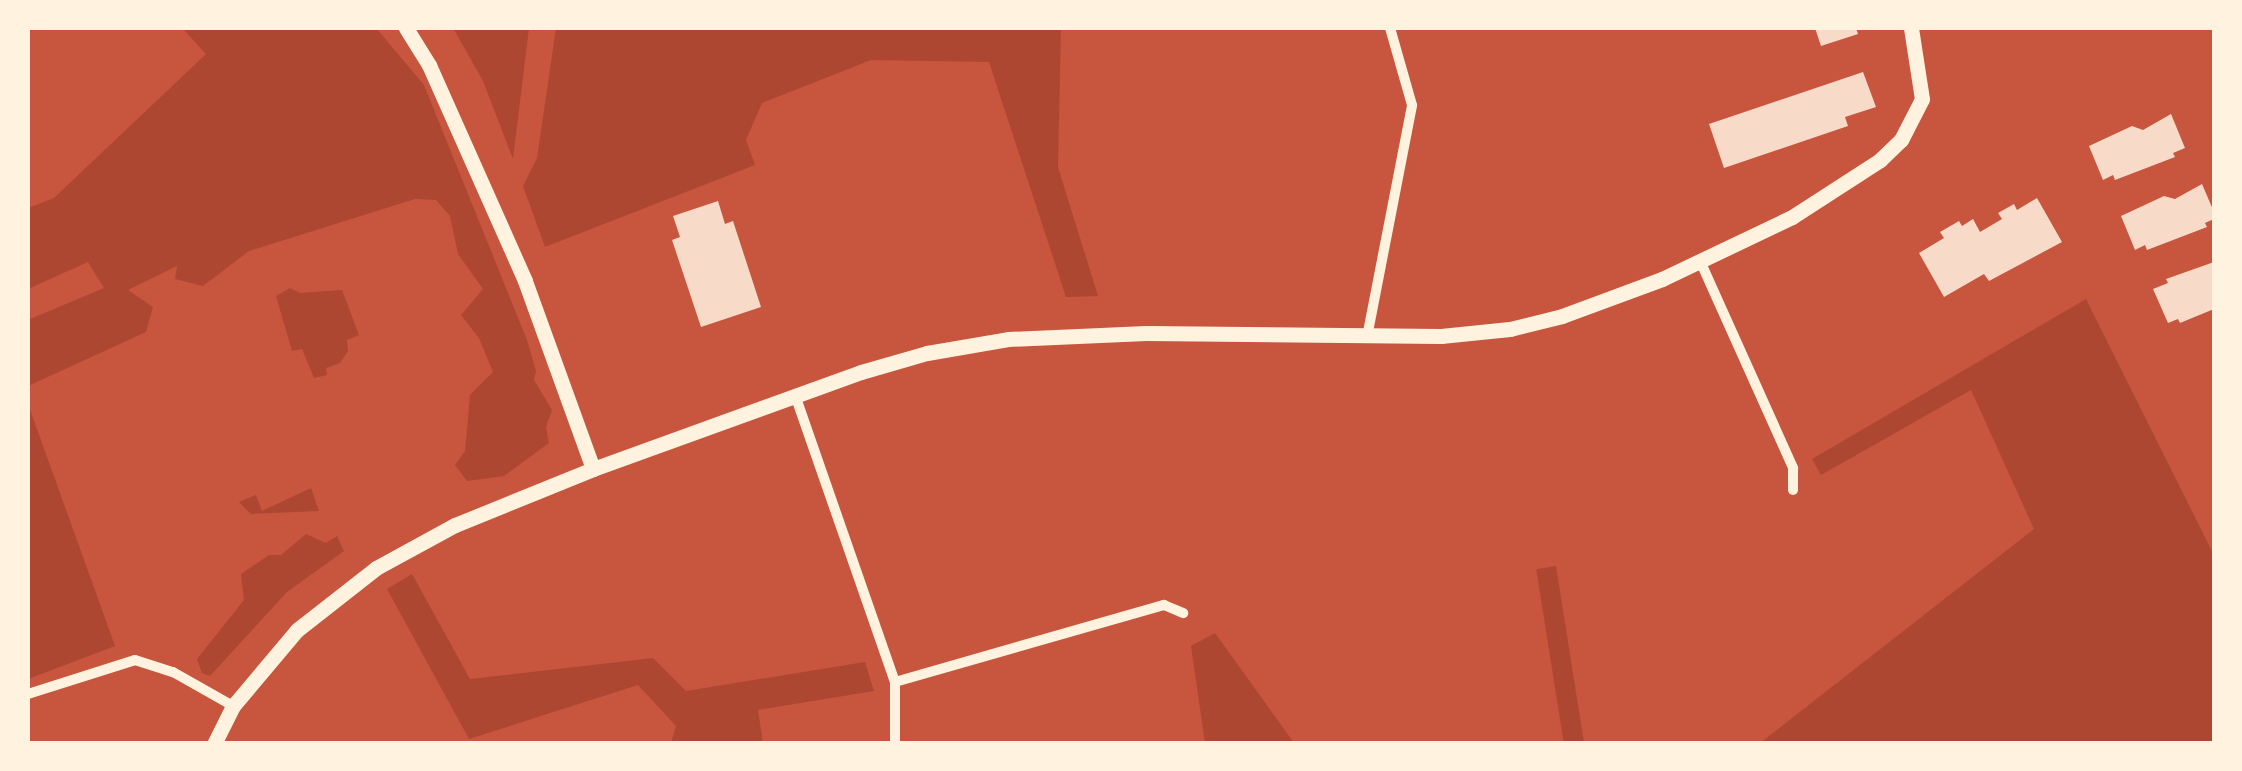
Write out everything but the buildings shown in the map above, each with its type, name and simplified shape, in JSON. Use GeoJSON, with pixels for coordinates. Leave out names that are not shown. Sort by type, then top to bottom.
{"type":"FeatureCollection","features":[{"type":"Feature","properties":{"kind":"street"},"geometry":{"type":"LineString","coordinates":[[406,28],[429,65],[525,281],[593,469]]}},
{"type":"Feature","properties":{"kind":"street"},"geometry":{"type":"LineString","coordinates":[[1368,332],[1412,105],[1390,28]]}},
{"type":"Feature","properties":{"kind":"street"},"geometry":{"type":"LineString","coordinates":[[214,744],[233,706],[297,630],[376,568],[455,525],[593,469],[795,395],[927,353],[1008,339],[1368,332],[1441,336],[1510,329],[1562,316],[1701,263],[1792,217],[1880,160],[1916,119],[1922,99],[1911,28]]}},
{"type":"Feature","properties":{"kind":"street"},"geometry":{"type":"LineString","coordinates":[[1701,263],[1793,468],[1794,490]]}},
{"type":"Feature","properties":{"kind":"street"},"geometry":{"type":"LineString","coordinates":[[795,395],[895,682],[895,744]]}},
{"type":"Feature","properties":{"kind":"street"},"geometry":{"type":"LineString","coordinates":[[895,682],[1164,606],[1184,613]]}},
{"type":"Feature","properties":{"kind":"street"},"geometry":{"type":"LineString","coordinates":[[28,694],[135,660],[173,672],[233,706]]}},
{"type":"Feature","properties":{"kind":"shaded area"},"geometry":{"type":"Polygon","coordinates":[[[182,28],[377,29],[424,85],[527,340],[536,371],[534,380],[552,410],[546,427],[549,443],[504,476],[467,481],[455,465],[465,451],[470,395],[493,372],[479,338],[461,315],[483,289],[458,254],[450,216],[436,200],[415,199],[249,251],[203,286],[175,279],[177,266],[128,290],[153,307],[146,332],[28,386],[28,320],[104,288],[88,262],[28,289],[28,208],[54,198],[206,54],[182,28]]]}},
{"type":"Feature","properties":{"kind":"shaded area"},"geometry":{"type":"Polygon","coordinates":[[[453,28],[529,28],[513,159],[483,81],[453,28]]]}},
{"type":"Feature","properties":{"kind":"shaded area"},"geometry":{"type":"Polygon","coordinates":[[[556,28],[1061,28],[1058,167],[1098,296],[1066,297],[989,62],[871,60],[762,103],[746,140],[755,165],[545,247],[523,186],[537,158],[556,28]]]}},
{"type":"Feature","properties":{"kind":"shaded area"},"geometry":{"type":"Polygon","coordinates":[[[290,288],[300,293],[342,290],[359,335],[347,340],[348,351],[340,363],[326,368],[327,375],[314,378],[302,349],[292,351],[276,296],[290,288]]]}},
{"type":"Feature","properties":{"kind":"shaded area"},"geometry":{"type":"Polygon","coordinates":[[[2086,299],[2214,555],[2214,743],[1760,743],[2034,529],[1971,390],[1821,475],[1812,459],[2086,299]]]}},
{"type":"Feature","properties":{"kind":"shaded area"},"geometry":{"type":"Polygon","coordinates":[[[28,404],[115,646],[28,679],[28,404]]]}},
{"type":"Feature","properties":{"kind":"shaded area"},"geometry":{"type":"Polygon","coordinates":[[[311,488],[319,511],[251,514],[239,502],[256,495],[262,511],[311,488]]]}},
{"type":"Feature","properties":{"kind":"shaded area"},"geometry":{"type":"Polygon","coordinates":[[[306,534],[326,543],[337,536],[344,551],[287,592],[210,676],[202,673],[197,659],[244,600],[241,574],[269,555],[281,555],[306,534]]]}},
{"type":"Feature","properties":{"kind":"shaded area"},"geometry":{"type":"Polygon","coordinates":[[[1556,566],[1584,743],[1564,744],[1536,569],[1556,566]]]}},
{"type":"Feature","properties":{"kind":"shaded area"},"geometry":{"type":"Polygon","coordinates":[[[412,574],[470,679],[653,658],[686,691],[865,662],[874,691],[758,710],[763,743],[671,743],[676,726],[638,685],[469,739],[387,589],[412,574]]]}},
{"type":"Feature","properties":{"kind":"shaded area"},"geometry":{"type":"Polygon","coordinates":[[[1215,633],[1294,743],[1205,743],[1191,646],[1215,633]]]}}]}
